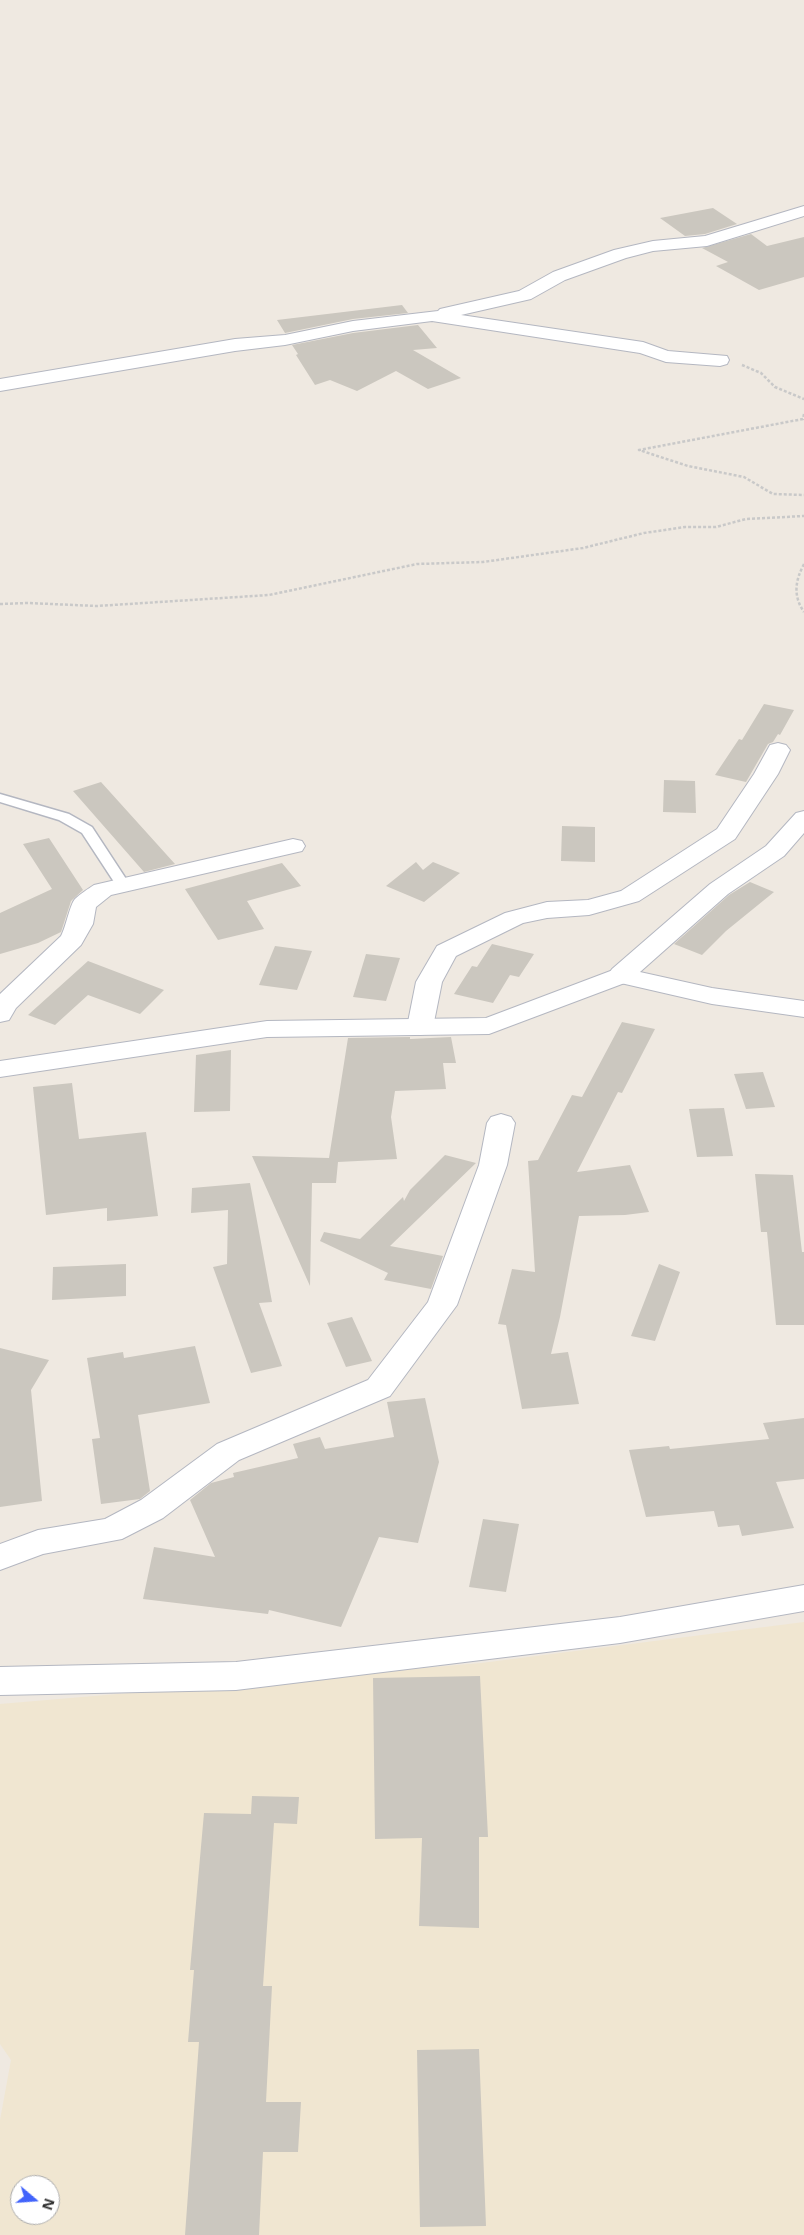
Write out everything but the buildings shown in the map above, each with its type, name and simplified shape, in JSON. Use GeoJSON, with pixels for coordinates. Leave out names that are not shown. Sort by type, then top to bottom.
{"type":"FeatureCollection","features":[{"type":"Feature","properties":{"kind":"street"},"geometry":{"type":"LineString","coordinates":[[0,385],[235,345],[286,340],[353,326],[432,316],[525,294],[559,276],[620,254],[653,246],[707,241],[804,211]]}},
{"type":"Feature","properties":{"kind":"street"},"geometry":{"type":"LineString","coordinates":[[432,316],[643,348],[666,356],[720,360]]}},
{"type":"Feature","properties":{"kind":"street"},"geometry":{"type":"LineString","coordinates":[[420,1027],[429,982],[446,951],[514,918],[547,910],[589,907],[630,896],[726,834],[766,774],[778,750]]}},
{"type":"Feature","properties":{"kind":"street"},"geometry":{"type":"LineString","coordinates":[[0,1069],[267,1029],[489,1026],[621,975],[719,889],[775,851],[804,818]]}},
{"type":"Feature","properties":{"kind":"street"},"geometry":{"type":"LineString","coordinates":[[0,1014],[4,1005],[72,940],[80,924],[84,904],[103,890],[293,846]]}},
{"type":"Feature","properties":{"kind":"street"},"geometry":{"type":"LineString","coordinates":[[621,975],[659,985],[752,1004],[804,1009]]}},
{"type":"Feature","properties":{"kind":"street"},"geometry":{"type":"LineString","coordinates":[[0,1558],[38,1542],[111,1530],[152,1508],[228,1452],[379,1388],[442,1305],[493,1165],[501,1123]]}},
{"type":"Feature","properties":{"kind":"street"},"geometry":{"type":"LineString","coordinates":[[0,1681],[236,1676],[620,1630],[804,1598]]}},
{"type":"Feature","properties":{"kind":"lane"},"geometry":{"type":"LineString","coordinates":[[0,798],[64,817],[87,830],[123,885]]}},
{"type":"Feature","properties":{"kind":"path"},"geometry":{"type":"LineString","coordinates":[[720,360],[741,364],[761,373],[775,387],[804,399]]}},
{"type":"Feature","properties":{"kind":"path"},"geometry":{"type":"LineString","coordinates":[[804,414],[803,419],[639,450],[688,466],[744,477],[774,494],[804,495]]}},
{"type":"Feature","properties":{"kind":"path"},"geometry":{"type":"LineString","coordinates":[[0,604],[16,602],[93,607],[269,595],[417,564],[492,560],[583,548],[644,533],[685,527],[716,527],[746,519],[804,516]]}},
{"type":"Feature","properties":{"kind":"path"},"geometry":{"type":"LineString","coordinates":[[804,564],[797,578],[797,602],[804,612]]}},
{"type":"Feature","properties":{"kind":"shaded area"},"geometry":{"type":"Polygon","coordinates":[[[804,1622],[804,2235],[0,2235],[0,2120],[11,2060],[0,2044],[0,1704],[481,1663],[804,1622]]]}}]}
